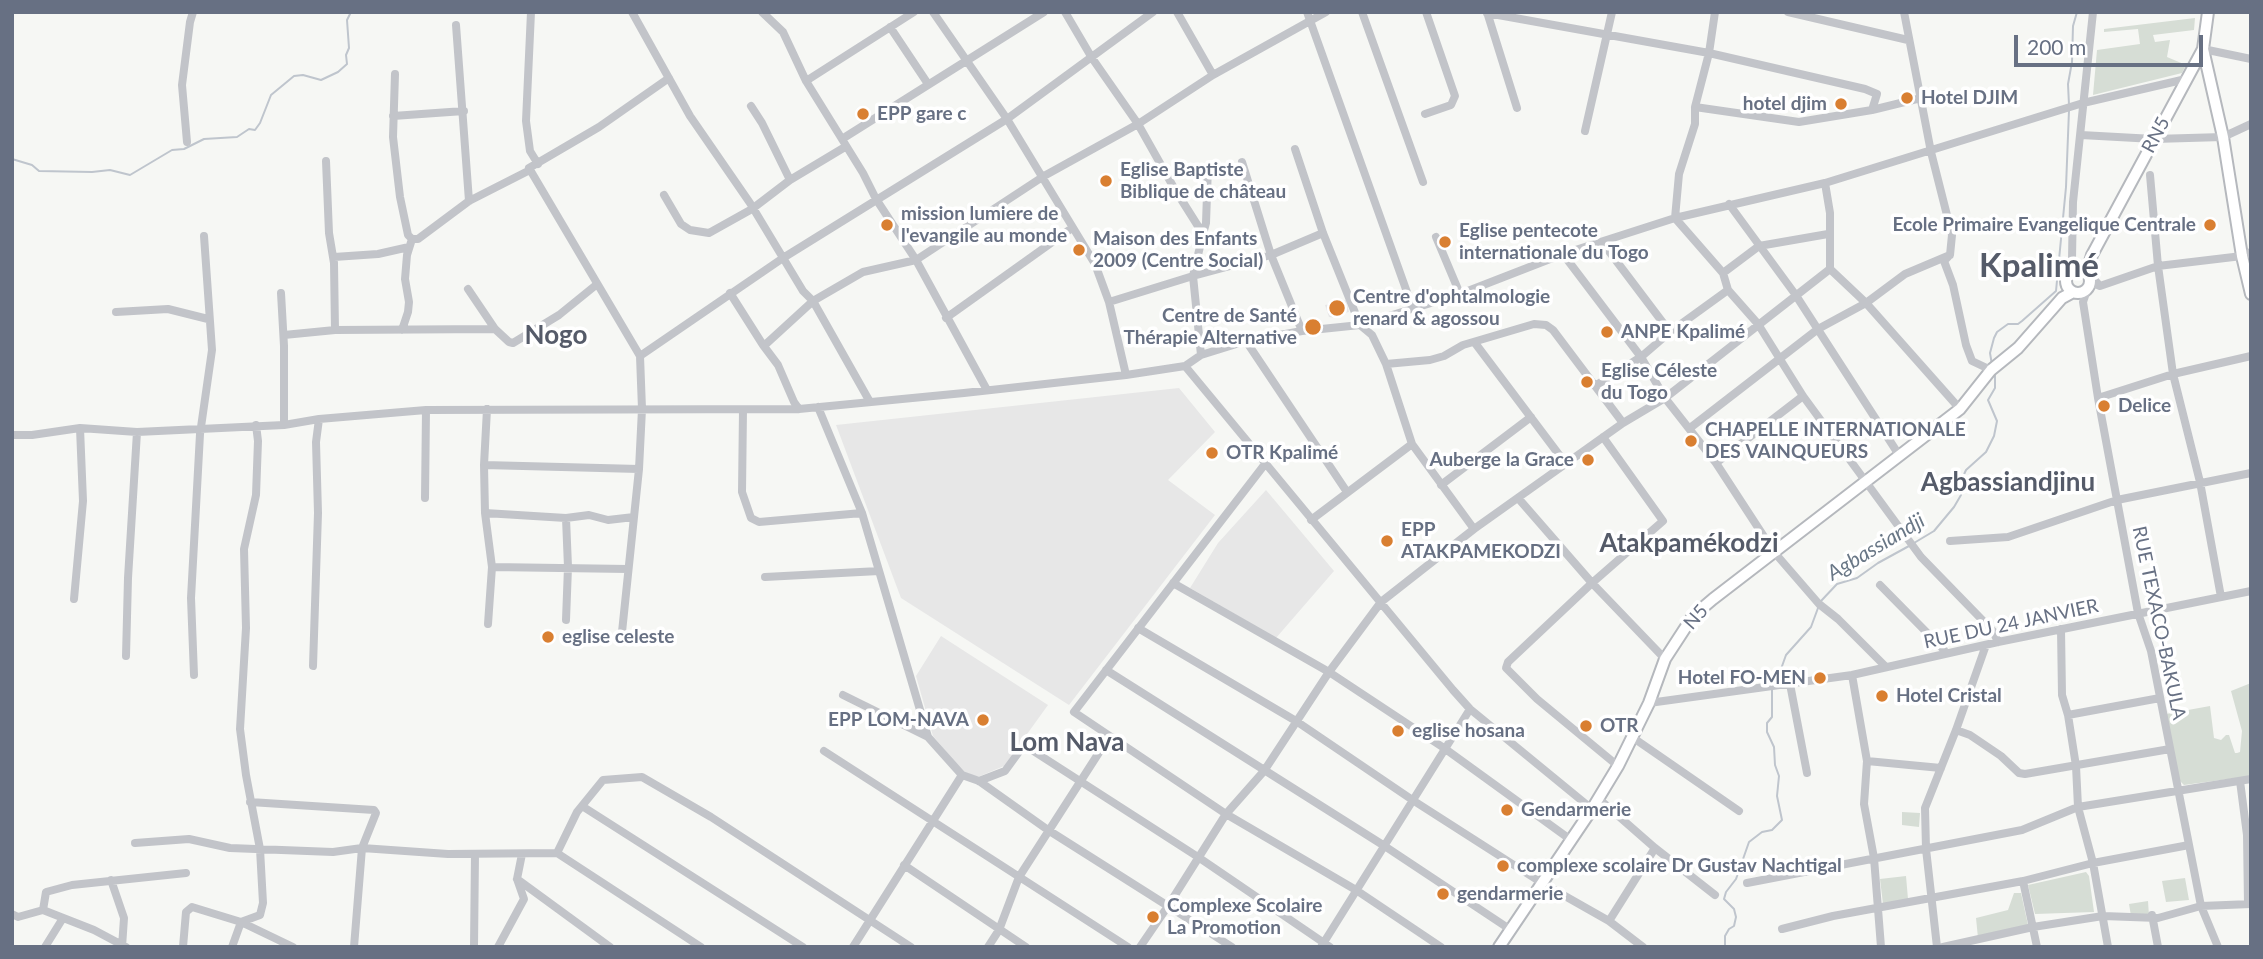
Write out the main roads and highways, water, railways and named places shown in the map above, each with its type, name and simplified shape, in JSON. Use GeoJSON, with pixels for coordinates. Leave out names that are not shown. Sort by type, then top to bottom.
{"type":"FeatureCollection","features":[{"type":"Feature","properties":{"kind":"main road","name":"RN5"},"geometry":{"type":"LineString","coordinates":[[1993,368],[2018,348],[2062,298],[2070,288],[2066,277],[2092,255],[2203,48],[2208,12]]}},
{"type":"Feature","properties":{"kind":"main road"},"geometry":{"type":"LineString","coordinates":[[2203,48],[2246,254],[2251,294]]}},
{"type":"Feature","properties":{"kind":"main road"},"geometry":{"type":"LineString","coordinates":[[2070,288],[2079,293],[2093,286],[2077,267]]}},
{"type":"Feature","properties":{"kind":"main road","name":"N5"},"geometry":{"type":"LineString","coordinates":[[1499,947],[1599,799],[1632,737],[1665,659],[1693,616],[1960,409],[1993,368]]}},
{"type":"Feature","properties":{"kind":"waterway"},"geometry":{"type":"LineString","coordinates":[[12,159],[32,165],[39,171],[110,170],[130,175],[172,150],[184,149],[204,139],[237,137],[249,129],[255,130],[271,95],[294,76],[303,75],[321,80],[347,64],[347,20],[351,12]]}},
{"type":"Feature","properties":{"kind":"waterway","name":"Agbassiandji"},"geometry":{"type":"LineString","coordinates":[[2069,105],[2068,84],[2073,26],[2077,12]]}},
{"type":"Feature","properties":{"kind":"waterway","name":"Agbassiandji"},"geometry":{"type":"LineString","coordinates":[[1992,365],[1990,353],[1997,332],[2008,324],[2018,324],[2056,291],[2066,187],[2069,110]]}},
{"type":"Feature","properties":{"kind":"waterway","name":"Agbassiandji"},"geometry":{"type":"LineString","coordinates":[[1914,543],[1934,531],[1954,507],[1961,495],[1961,481],[1966,470],[1986,452],[1994,436],[1997,421],[1988,400],[1995,388],[1995,373]]}},
{"type":"Feature","properties":{"kind":"waterway","name":"Agbassiandji"},"geometry":{"type":"LineString","coordinates":[[1821,601],[1837,584],[1857,578],[1909,546]]}},
{"type":"Feature","properties":{"kind":"waterway","name":"Agbassiandji"},"geometry":{"type":"LineString","coordinates":[[1771,683],[1770,678],[1781,669],[1786,655],[1811,627],[1818,608]]}},
{"type":"Feature","properties":{"kind":"waterway","name":"Agbassiandji"},"geometry":{"type":"LineString","coordinates":[[1725,947],[1725,936],[1734,926],[1736,917],[1734,909],[1724,899],[1726,892],[1736,879],[1749,842],[1762,832],[1772,830],[1782,820],[1777,796],[1779,776],[1774,747],[1767,732],[1767,723],[1772,717],[1772,689]]}},
{"type":"Feature","properties":{"kind":"place","name":"Hotel DJIM"},"geometry":{"type":"Point","coordinates":[1907,98]}},
{"type":"Feature","properties":{"kind":"place","name":"hotel djim"},"geometry":{"type":"Point","coordinates":[1841,104]}},
{"type":"Feature","properties":{"kind":"place","name":"EPP gare c"},"geometry":{"type":"Point","coordinates":[863,114]}},
{"type":"Feature","properties":{"kind":"place","name":"Eglise Baptiste Biblique de château"},"geometry":{"type":"Point","coordinates":[1106,181]}},
{"type":"Feature","properties":{"kind":"place","name":"mission lumiere de l'evangile au monde"},"geometry":{"type":"Point","coordinates":[887,225]}},
{"type":"Feature","properties":{"kind":"place","name":"Ecole Primaire Evangelique Centrale"},"geometry":{"type":"Point","coordinates":[2210,225]}},
{"type":"Feature","properties":{"kind":"place","name":"Eglise pentecote internationale du Togo"},"geometry":{"type":"Point","coordinates":[1445,242]}},
{"type":"Feature","properties":{"kind":"place","name":"Maison des Enfants 2009 (Centre Social)"},"geometry":{"type":"Point","coordinates":[1079,250]}},
{"type":"Feature","properties":{"kind":"place","name":"Centre d'ophtalmologie renard & agossou"},"geometry":{"type":"Point","coordinates":[1337,308]}},
{"type":"Feature","properties":{"kind":"place","name":"Centre de Santé Thérapie Alternative"},"geometry":{"type":"Point","coordinates":[1313,327]}},
{"type":"Feature","properties":{"kind":"place","name":"ANPE Kpalimé"},"geometry":{"type":"Point","coordinates":[1607,332]}},
{"type":"Feature","properties":{"kind":"place","name":"Eglise Céleste du Togo"},"geometry":{"type":"Point","coordinates":[1587,382]}},
{"type":"Feature","properties":{"kind":"place","name":"Delice"},"geometry":{"type":"Point","coordinates":[2104,406]}},
{"type":"Feature","properties":{"kind":"place","name":"CHAPELLE INTERNATIONALE DES VAINQUEURS"},"geometry":{"type":"Point","coordinates":[1691,441]}},
{"type":"Feature","properties":{"kind":"place","name":"OTR Kpalimé"},"geometry":{"type":"Point","coordinates":[1212,453]}},
{"type":"Feature","properties":{"kind":"place","name":"Auberge la Grace"},"geometry":{"type":"Point","coordinates":[1588,460]}},
{"type":"Feature","properties":{"kind":"place","name":"EPP ATAKPAMEKODZI"},"geometry":{"type":"Point","coordinates":[1387,541]}},
{"type":"Feature","properties":{"kind":"place","name":"eglise celeste"},"geometry":{"type":"Point","coordinates":[548,637]}},
{"type":"Feature","properties":{"kind":"place","name":"Hotel FO-MEN"},"geometry":{"type":"Point","coordinates":[1820,678]}},
{"type":"Feature","properties":{"kind":"place","name":"Hotel Cristal"},"geometry":{"type":"Point","coordinates":[1882,696]}},
{"type":"Feature","properties":{"kind":"place","name":"EPP LOM-NAVA"},"geometry":{"type":"Point","coordinates":[983,720]}},
{"type":"Feature","properties":{"kind":"place","name":"OTR"},"geometry":{"type":"Point","coordinates":[1586,726]}},
{"type":"Feature","properties":{"kind":"place","name":"eglise hosana"},"geometry":{"type":"Point","coordinates":[1398,731]}},
{"type":"Feature","properties":{"kind":"place","name":"Gendarmerie"},"geometry":{"type":"Point","coordinates":[1507,810]}},
{"type":"Feature","properties":{"kind":"place","name":"complexe scolaire Dr Gustav Nachtigal"},"geometry":{"type":"Point","coordinates":[1503,866]}},
{"type":"Feature","properties":{"kind":"place","name":"gendarmerie"},"geometry":{"type":"Point","coordinates":[1443,894]}},
{"type":"Feature","properties":{"kind":"place","name":"Complexe Scolaire La Promotion"},"geometry":{"type":"Point","coordinates":[1153,917]}},
{"type":"Feature","properties":{"kind":"district","name":"Kpalimé"},"geometry":{"type":"Point","coordinates":[2039,266]}},
{"type":"Feature","properties":{"kind":"district","name":"Nogo"},"geometry":{"type":"Point","coordinates":[556,336]}},
{"type":"Feature","properties":{"kind":"district","name":"Agbassiandjinu"},"geometry":{"type":"Point","coordinates":[2008,483]}},
{"type":"Feature","properties":{"kind":"district","name":"Atakpamékodzi"},"geometry":{"type":"Point","coordinates":[1689,544]}},
{"type":"Feature","properties":{"kind":"district","name":"Lom Nava"},"geometry":{"type":"Point","coordinates":[1067,743]}}]}
